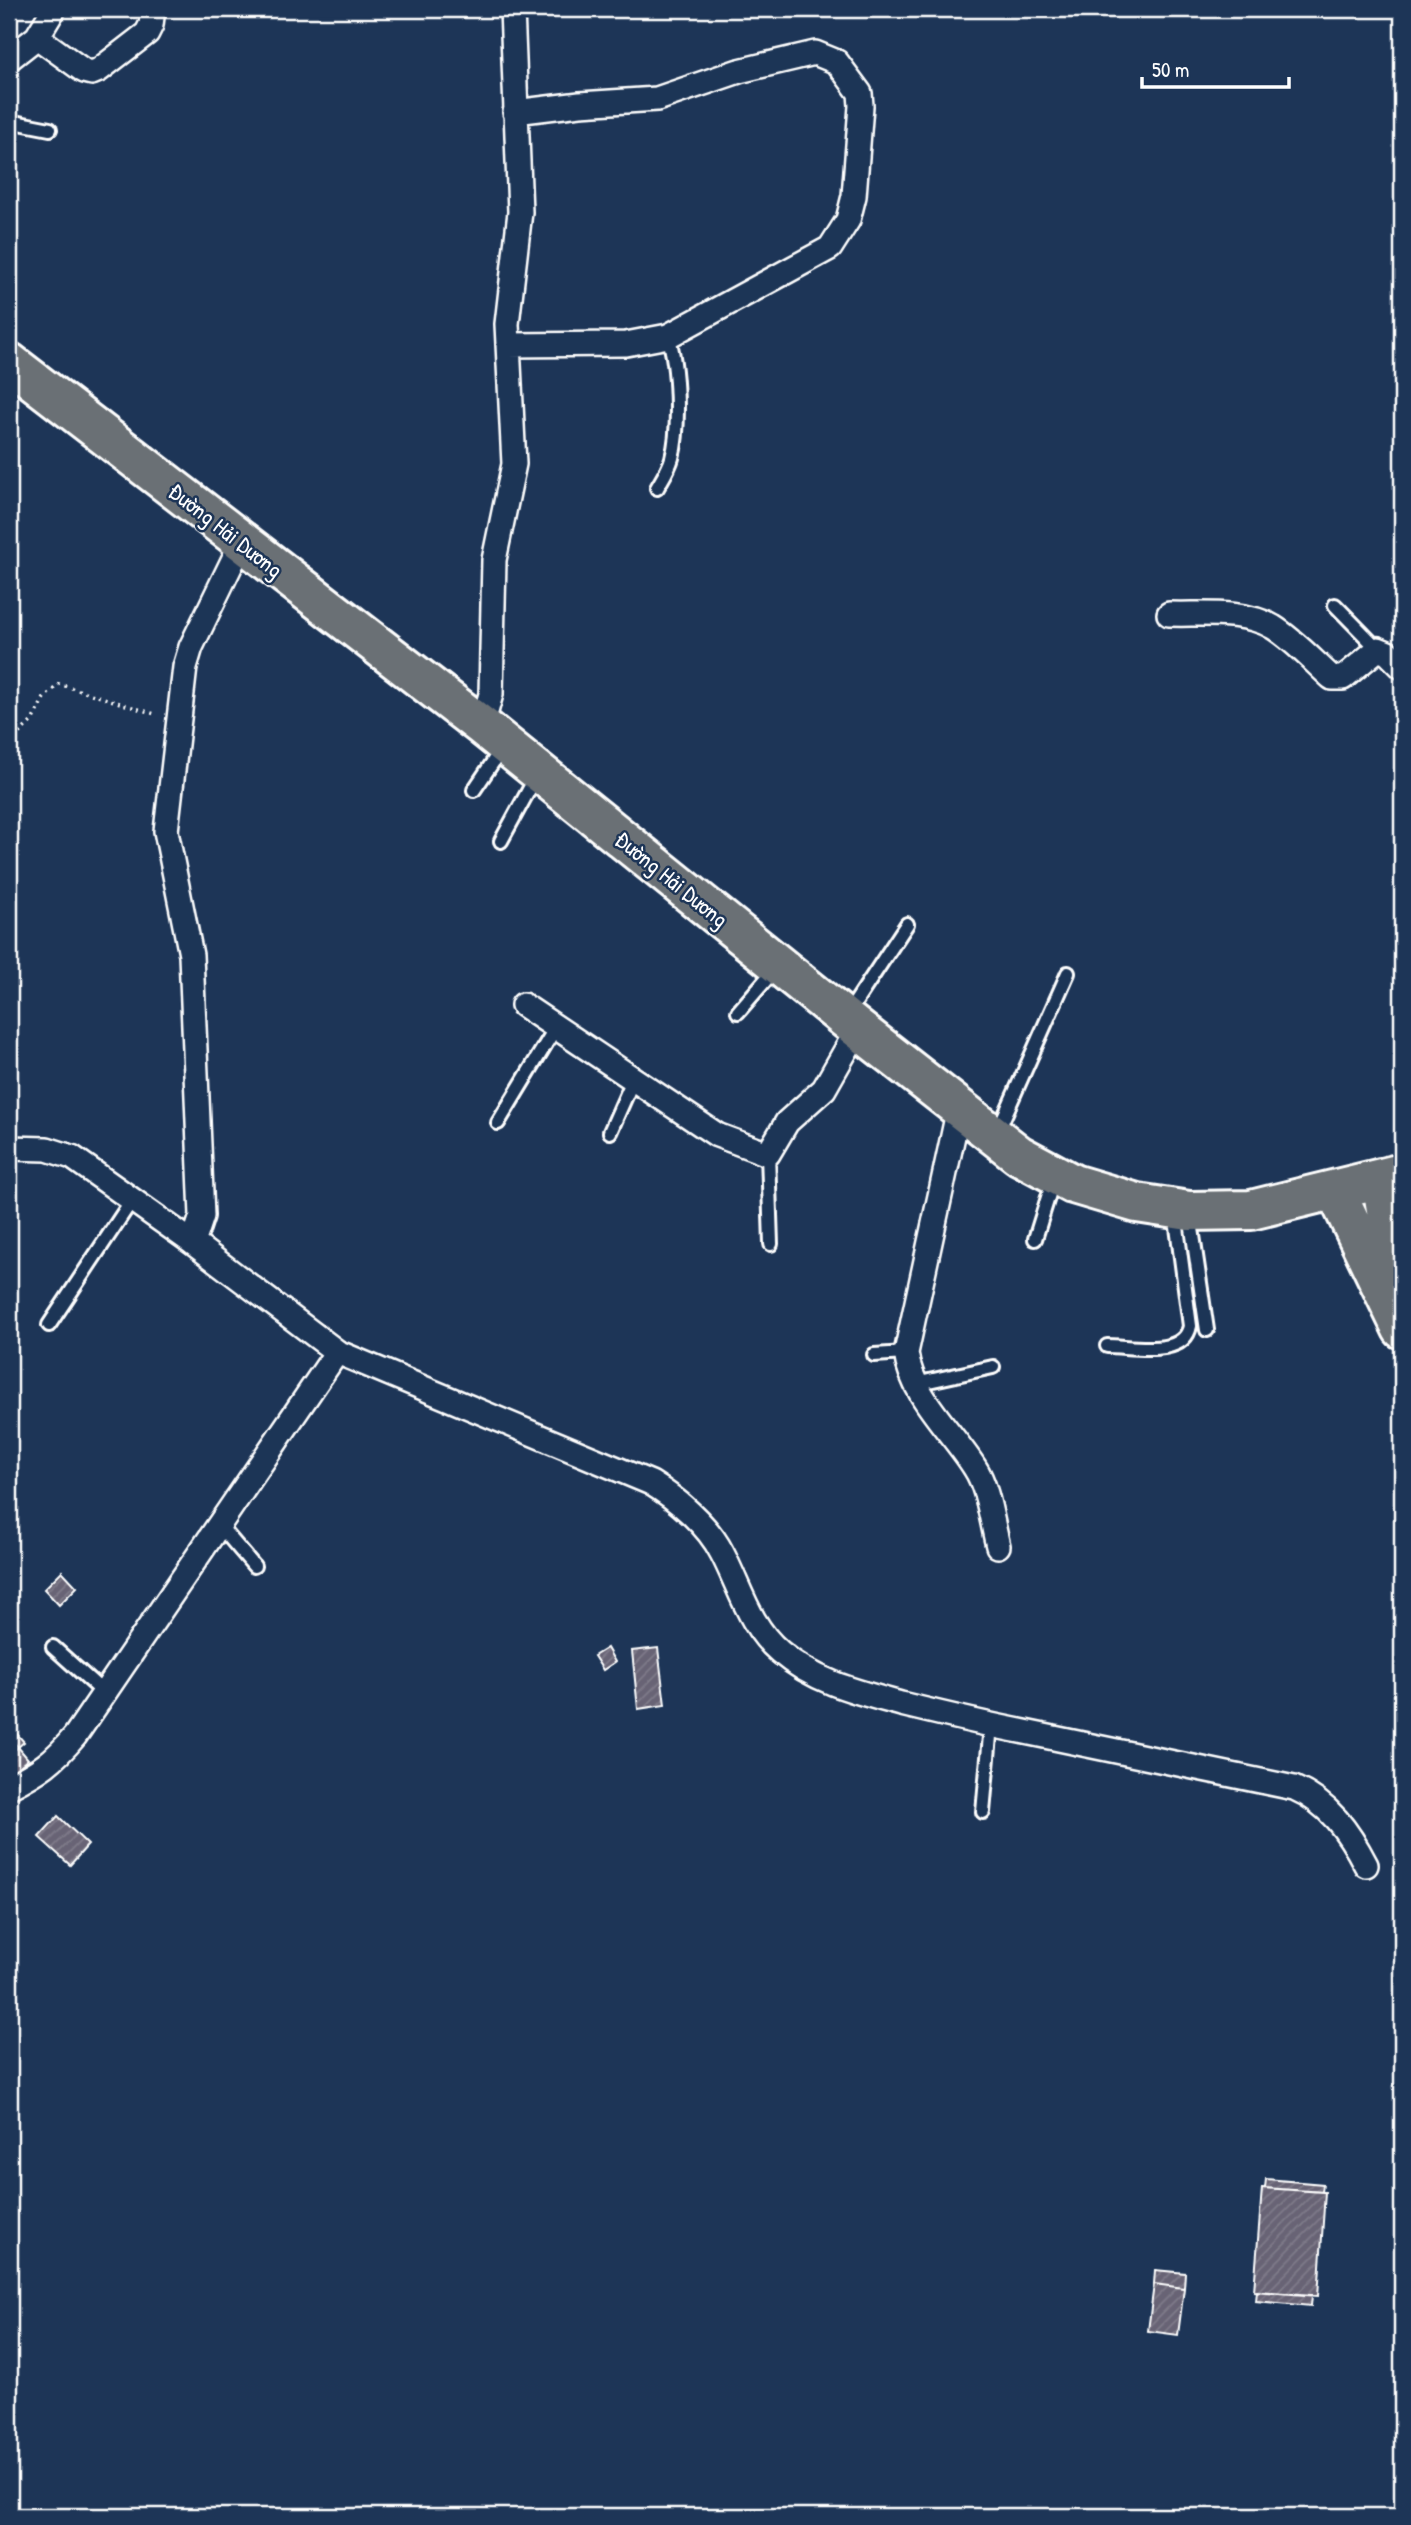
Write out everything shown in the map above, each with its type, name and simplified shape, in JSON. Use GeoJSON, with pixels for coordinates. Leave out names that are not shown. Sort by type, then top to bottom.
{"type":"FeatureCollection","features":[{"type":"Feature","properties":{"kind":"highway","name":"Đường Hải Dương"},"geometry":{"type":"LineString","coordinates":[[9,362],[493,735],[1019,1155],[1073,1184],[1137,1203],[1182,1210],[1251,1210],[1392,1175]]}},
{"type":"Feature","properties":{"kind":"highway"},"geometry":{"type":"LineString","coordinates":[[1392,1175],[1388,1222],[1402,1265]]}},
{"type":"Feature","properties":{"kind":"highway"},"geometry":{"type":"LineString","coordinates":[[1335,1190],[1402,1329]]}},
{"type":"Feature","properties":{"kind":"street"},"geometry":{"type":"LineString","coordinates":[[9,59],[43,20],[85,71],[92,73],[147,33],[153,9]]}},
{"type":"Feature","properties":{"kind":"street"},"geometry":{"type":"LineString","coordinates":[[493,735],[491,694],[494,560],[514,464],[508,314],[520,212],[512,9]]}},
{"type":"Feature","properties":{"kind":"street"},"geometry":{"type":"LineString","coordinates":[[508,345],[626,344],[667,336],[830,248],[848,220],[854,196],[861,106],[860,93],[837,62],[815,53],[739,71],[657,99],[515,112]]}},
{"type":"Feature","properties":{"kind":"street"},"geometry":{"type":"LineString","coordinates":[[193,1244],[202,1216],[191,968],[166,831],[185,667],[191,647],[242,542]]}},
{"type":"Feature","properties":{"kind":"street"},"geometry":{"type":"LineString","coordinates":[[1170,614],[1244,617],[1260,621],[1275,628],[1332,678],[1343,678],[1378,649],[1388,653],[1402,667]]}},
{"type":"Feature","properties":{"kind":"street"},"geometry":{"type":"LineString","coordinates":[[523,1005],[717,1135],[768,1154],[787,1122],[824,1089],[852,1024]]}},
{"type":"Feature","properties":{"kind":"street"},"geometry":{"type":"LineString","coordinates":[[959,1108],[906,1353],[915,1384],[977,1470],[999,1546]]}},
{"type":"Feature","properties":{"kind":"street"},"geometry":{"type":"LineString","coordinates":[[9,1148],[47,1149],[72,1157],[337,1352],[651,1483],[673,1497],[694,1516],[721,1550],[747,1611],[761,1632],[779,1652],[814,1676],[853,1691],[991,1725],[1294,1788],[1322,1804],[1350,1834],[1366,1865]]}},
{"type":"Feature","properties":{"kind":"street"},"geometry":{"type":"LineString","coordinates":[[9,1787],[40,1771],[57,1757],[75,1736],[337,1352]]}},
{"type":"Feature","properties":{"kind":"lane"},"geometry":{"type":"LineString","coordinates":[[9,121],[50,129]]}},
{"type":"Feature","properties":{"kind":"lane"},"geometry":{"type":"LineString","coordinates":[[657,488],[669,468],[676,432],[674,355],[667,336]]}},
{"type":"Feature","properties":{"kind":"lane"},"geometry":{"type":"LineString","coordinates":[[1335,605],[1378,649]]}},
{"type":"Feature","properties":{"kind":"lane"},"geometry":{"type":"LineString","coordinates":[[474,790],[493,735]]}},
{"type":"Feature","properties":{"kind":"lane"},"geometry":{"type":"LineString","coordinates":[[500,841],[539,772]]}},
{"type":"Feature","properties":{"kind":"lane"},"geometry":{"type":"LineString","coordinates":[[852,1024],[907,924]]}},
{"type":"Feature","properties":{"kind":"lane"},"geometry":{"type":"LineString","coordinates":[[738,1012],[779,965]]}},
{"type":"Feature","properties":{"kind":"lane"},"geometry":{"type":"LineString","coordinates":[[995,1136],[1068,973]]}},
{"type":"Feature","properties":{"kind":"lane"},"geometry":{"type":"LineString","coordinates":[[498,1123],[556,1027]]}},
{"type":"Feature","properties":{"kind":"lane"},"geometry":{"type":"LineString","coordinates":[[610,1132],[634,1080]]}},
{"type":"Feature","properties":{"kind":"lane"},"geometry":{"type":"LineString","coordinates":[[768,1154],[771,1244]]}},
{"type":"Feature","properties":{"kind":"lane"},"geometry":{"type":"LineString","coordinates":[[1035,1239],[1055,1174]]}},
{"type":"Feature","properties":{"kind":"lane"},"geometry":{"type":"LineString","coordinates":[[49,1325],[132,1200]]}},
{"type":"Feature","properties":{"kind":"lane"},"geometry":{"type":"LineString","coordinates":[[1182,1210],[1207,1330]]}},
{"type":"Feature","properties":{"kind":"lane"},"geometry":{"type":"LineString","coordinates":[[1107,1346],[1164,1347],[1180,1343],[1189,1334],[1182,1210]]}},
{"type":"Feature","properties":{"kind":"lane"},"geometry":{"type":"LineString","coordinates":[[874,1355],[906,1353]]}},
{"type":"Feature","properties":{"kind":"lane"},"geometry":{"type":"LineString","coordinates":[[915,1384],[993,1367]]}},
{"type":"Feature","properties":{"kind":"lane"},"geometry":{"type":"LineString","coordinates":[[219,1525],[254,1566]]}},
{"type":"Feature","properties":{"kind":"lane"},"geometry":{"type":"LineString","coordinates":[[53,1647],[104,1693]]}},
{"type":"Feature","properties":{"kind":"lane"},"geometry":{"type":"LineString","coordinates":[[984,1812],[991,1725]]}},
{"type":"Feature","properties":{"kind":"path"},"geometry":{"type":"LineString","coordinates":[[9,743],[27,728],[44,698],[59,684],[158,715],[178,715]]}},
{"type":"Feature","properties":{"kind":"building"},"geometry":{"type":"Polygon","coordinates":[[[62,1571],[77,1587],[59,1605],[44,1589],[62,1571]]]}},
{"type":"Feature","properties":{"kind":"building"},"geometry":{"type":"Polygon","coordinates":[[[607,1648],[615,1662],[603,1670],[594,1656],[607,1648]]]}},
{"type":"Feature","properties":{"kind":"building"},"geometry":{"type":"Polygon","coordinates":[[[658,1648],[665,1705],[638,1709],[632,1651],[658,1648]]]}},
{"type":"Feature","properties":{"kind":"building"},"geometry":{"type":"Polygon","coordinates":[[[9,1725],[24,1742],[18,1747],[9,1737],[9,1725]]]}},
{"type":"Feature","properties":{"kind":"building"},"geometry":{"type":"Polygon","coordinates":[[[9,1737],[18,1747],[9,1755],[9,1737]]]}},
{"type":"Feature","properties":{"kind":"building"},"geometry":{"type":"Polygon","coordinates":[[[18,1747],[28,1759],[13,1772],[9,1768],[9,1755],[18,1747]]]}},
{"type":"Feature","properties":{"kind":"building"},"geometry":{"type":"Polygon","coordinates":[[[58,1816],[88,1845],[70,1865],[39,1837],[58,1816]]]}},
{"type":"Feature","properties":{"kind":"building"},"geometry":{"type":"Polygon","coordinates":[[[1266,2179],[1323,2184],[1322,2192],[1265,2188],[1266,2179]]]}},
{"type":"Feature","properties":{"kind":"building"},"geometry":{"type":"Polygon","coordinates":[[[1262,2188],[1325,2192],[1318,2296],[1254,2291],[1262,2188]]]}},
{"type":"Feature","properties":{"kind":"building"},"geometry":{"type":"Polygon","coordinates":[[[1155,2270],[1185,2273],[1184,2288],[1154,2284],[1155,2270]]]}},
{"type":"Feature","properties":{"kind":"building"},"geometry":{"type":"Polygon","coordinates":[[[1154,2284],[1184,2288],[1178,2335],[1148,2331],[1154,2284]]]}},
{"type":"Feature","properties":{"kind":"building"},"geometry":{"type":"Polygon","coordinates":[[[1257,2291],[1312,2295],[1311,2306],[1256,2301],[1257,2291]]]}}]}
